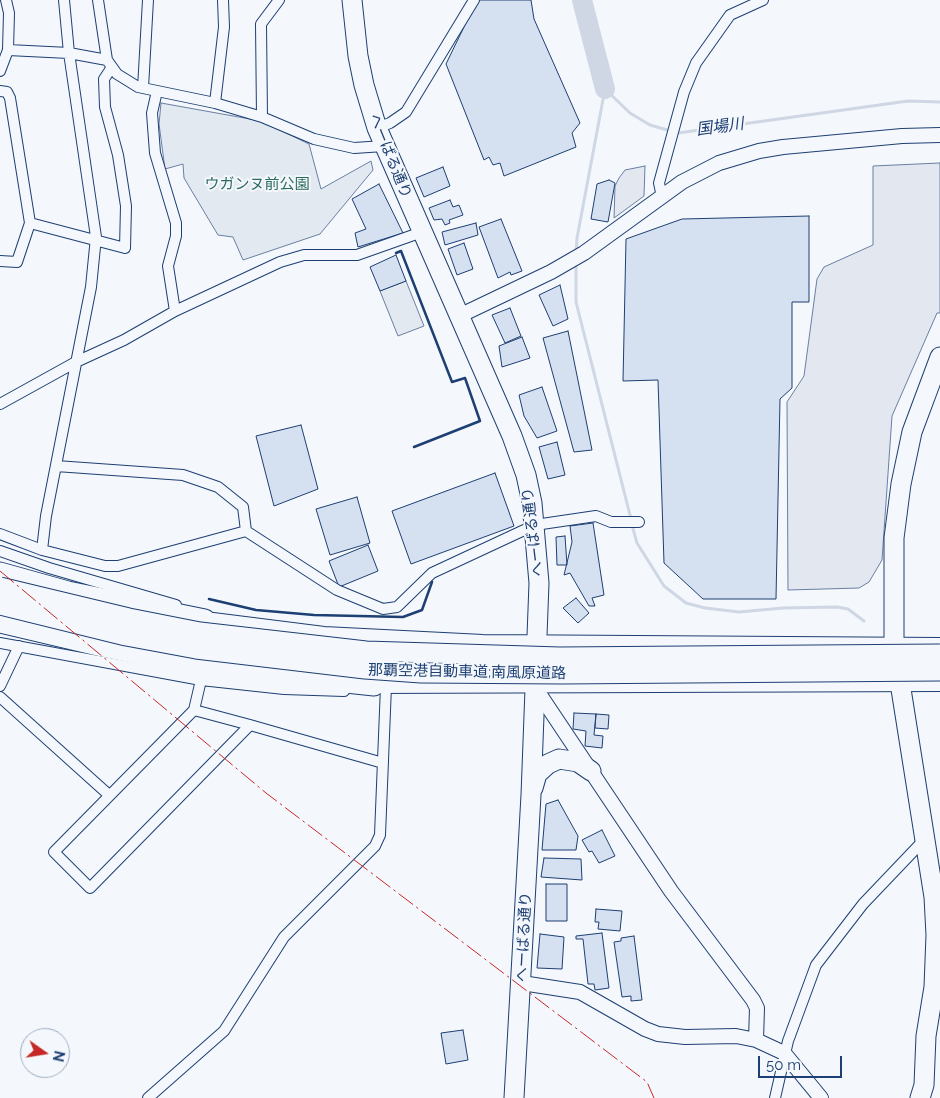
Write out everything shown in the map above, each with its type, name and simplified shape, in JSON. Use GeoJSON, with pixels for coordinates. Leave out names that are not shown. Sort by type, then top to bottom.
{"type":"FeatureCollection","features":[{"type":"Feature","properties":{"kind":"highway","name":"へーばる通り"},"geometry":{"type":"LineString","coordinates":[[352,0],[358,56],[364,85],[377,128],[520,456],[535,525],[539,583],[522,983],[514,1098]]}},
{"type":"Feature","properties":{"kind":"highway"},"geometry":{"type":"LineString","coordinates":[[920,1098],[924,1085],[926,1036],[934,987],[936,935],[934,897],[894,645],[894,538],[901,484],[912,432],[940,357]]}},
{"type":"Feature","properties":{"kind":"highway"},"geometry":{"type":"LineString","coordinates":[[0,572],[68,591],[205,619]]}},
{"type":"Feature","properties":{"kind":"highway","name":"那覇空港自動車道;南風原道路"},"geometry":{"type":"LineString","coordinates":[[0,587],[129,618],[200,632],[366,651],[560,657],[940,654]]}},
{"type":"Feature","properties":{"kind":"highway","name":"那覇空港自動車道;南風原道路"},"geometry":{"type":"LineString","coordinates":[[0,605],[126,636],[196,650],[365,669],[421,673],[562,674],[940,671]]}},
{"type":"Feature","properties":{"kind":"highway"},"geometry":{"type":"LineString","coordinates":[[0,623],[102,647],[206,668],[380,686]]}},
{"type":"Feature","properties":{"kind":"highway"},"geometry":{"type":"LineString","coordinates":[[531,795],[537,774],[548,764],[559,759],[578,762],[591,771]]}},
{"type":"Feature","properties":{"kind":"street"},"geometry":{"type":"LineString","coordinates":[[0,71],[8,50],[9,13],[6,0]]}},
{"type":"Feature","properties":{"kind":"street"},"geometry":{"type":"LineString","coordinates":[[42,550],[56,466],[91,287],[96,242],[68,53],[64,0]]}},
{"type":"Feature","properties":{"kind":"street"},"geometry":{"type":"LineString","coordinates":[[98,0],[109,63],[117,74],[143,88],[215,103],[262,117],[314,139],[354,148],[384,146]]}},
{"type":"Feature","properties":{"kind":"street"},"geometry":{"type":"LineString","coordinates":[[143,88],[148,0]]}},
{"type":"Feature","properties":{"kind":"street"},"geometry":{"type":"LineString","coordinates":[[215,103],[224,27],[223,0]]}},
{"type":"Feature","properties":{"kind":"street"},"geometry":{"type":"LineString","coordinates":[[262,117],[261,24],[279,0]]}},
{"type":"Feature","properties":{"kind":"street"},"geometry":{"type":"LineString","coordinates":[[377,128],[390,123],[406,112],[474,0]]}},
{"type":"Feature","properties":{"kind":"street"},"geometry":{"type":"LineString","coordinates":[[662,197],[659,183],[684,92],[696,63],[730,15],[763,0]]}},
{"type":"Feature","properties":{"kind":"street"},"geometry":{"type":"LineString","coordinates":[[8,50],[68,53],[109,63]]}},
{"type":"Feature","properties":{"kind":"street"},"geometry":{"type":"LineString","coordinates":[[30,223],[96,242],[125,248],[126,206],[118,155],[105,107],[104,79],[109,63]]}},
{"type":"Feature","properties":{"kind":"street"},"geometry":{"type":"LineString","coordinates":[[0,91],[6,92],[10,98],[30,223],[17,262],[0,261]]}},
{"type":"Feature","properties":{"kind":"street"},"geometry":{"type":"LineString","coordinates":[[158,91],[152,113],[155,153],[176,223],[176,236],[168,266],[175,311]]}},
{"type":"Feature","properties":{"kind":"street"},"geometry":{"type":"LineString","coordinates":[[459,316],[551,272],[584,253],[662,197],[706,169],[738,156],[758,151],[902,136],[940,136]]}},
{"type":"Feature","properties":{"kind":"street"},"geometry":{"type":"LineString","coordinates":[[0,404],[76,362],[124,340],[175,311],[280,262],[304,255],[357,255],[422,232]]}},
{"type":"Feature","properties":{"kind":"street"},"geometry":{"type":"LineString","coordinates":[[56,466],[183,475],[218,487],[243,507],[246,531]]}},
{"type":"Feature","properties":{"kind":"street"},"geometry":{"type":"LineString","coordinates":[[0,534],[42,550],[105,566],[118,566],[246,531],[337,590],[384,609],[396,606],[432,573],[535,525],[596,516],[611,522],[637,523]]}},
{"type":"Feature","properties":{"kind":"street"},"geometry":{"type":"LineString","coordinates":[[0,551],[49,568],[195,610],[205,619],[324,634],[536,644],[940,644]]}},
{"type":"Feature","properties":{"kind":"street"},"geometry":{"type":"LineString","coordinates":[[0,643],[201,680],[284,689],[359,692],[380,686],[940,684]]}},
{"type":"Feature","properties":{"kind":"street"},"geometry":{"type":"LineString","coordinates":[[0,685],[19,646]]}},
{"type":"Feature","properties":{"kind":"street"},"geometry":{"type":"LineString","coordinates":[[201,680],[194,710],[54,852],[90,888],[250,725]]}},
{"type":"Feature","properties":{"kind":"street"},"geometry":{"type":"LineString","coordinates":[[148,1098],[224,1031],[284,937],[375,846],[380,835],[383,763],[380,686]]}},
{"type":"Feature","properties":{"kind":"street"},"geometry":{"type":"LineString","coordinates":[[534,686],[671,891],[753,1000],[756,1008],[756,1040]]}},
{"type":"Feature","properties":{"kind":"street"},"geometry":{"type":"LineString","coordinates":[[0,697],[110,795]]}},
{"type":"Feature","properties":{"kind":"street"},"geometry":{"type":"LineString","coordinates":[[194,710],[383,763]]}},
{"type":"Feature","properties":{"kind":"street"},"geometry":{"type":"LineString","coordinates":[[774,1098],[784,1053],[816,965],[863,904],[924,840]]}},
{"type":"Feature","properties":{"kind":"street"},"geometry":{"type":"LineString","coordinates":[[522,983],[580,992],[658,1034],[685,1037],[736,1036],[756,1040],[784,1053],[821,1098]]}},
{"type":"Feature","properties":{"kind":"green space","name":"ウガンヌ前公園"},"geometry":{"type":"Polygon","coordinates":[[[161,103],[261,121],[309,144],[321,189],[371,161],[373,170],[320,234],[243,260],[233,237],[218,235],[184,178],[183,164],[165,169],[159,124],[161,103]]]}},
{"type":"Feature","properties":{"kind":"green space"},"geometry":{"type":"Polygon","coordinates":[[[406,281],[424,326],[398,336],[380,291],[406,281]]]}},
{"type":"Feature","properties":{"kind":"shaded area"},"geometry":{"type":"Polygon","coordinates":[[[940,163],[940,313],[937,313],[892,416],[882,560],[869,582],[859,588],[788,590],[787,402],[804,376],[817,279],[824,267],[873,245],[873,166],[940,163]]]}},
{"type":"Feature","properties":{"kind":"shaded area"},"geometry":{"type":"Polygon","coordinates":[[[645,166],[644,196],[614,218],[615,186],[619,178],[625,170],[645,166]]]}},
{"type":"Feature","properties":{"kind":"building"},"geometry":{"type":"Polygon","coordinates":[[[477,0],[531,0],[534,19],[580,123],[572,133],[576,147],[504,176],[500,163],[493,165],[489,157],[484,160],[446,64],[477,0]]]}},
{"type":"Feature","properties":{"kind":"building"},"geometry":{"type":"Polygon","coordinates":[[[443,167],[450,186],[424,197],[416,178],[443,167]]]}},
{"type":"Feature","properties":{"kind":"building"},"geometry":{"type":"Polygon","coordinates":[[[609,180],[615,183],[608,222],[591,219],[597,184],[609,180]]]}},
{"type":"Feature","properties":{"kind":"building"},"geometry":{"type":"Polygon","coordinates":[[[379,184],[403,233],[358,247],[355,233],[366,229],[352,199],[379,184]]]}},
{"type":"Feature","properties":{"kind":"building"},"geometry":{"type":"Polygon","coordinates":[[[450,200],[453,207],[459,205],[463,215],[449,220],[450,223],[445,225],[442,219],[434,220],[429,208],[450,200]]]}},
{"type":"Feature","properties":{"kind":"building"},"geometry":{"type":"Polygon","coordinates":[[[809,216],[809,302],[792,302],[792,388],[780,399],[776,599],[703,599],[664,563],[658,380],[623,381],[626,239],[682,219],[809,216]]]}},
{"type":"Feature","properties":{"kind":"building"},"geometry":{"type":"Polygon","coordinates":[[[501,219],[522,271],[511,275],[510,272],[498,278],[479,227],[501,219]]]}},
{"type":"Feature","properties":{"kind":"building"},"geometry":{"type":"Polygon","coordinates":[[[476,223],[478,235],[445,245],[442,232],[476,223]]]}},
{"type":"Feature","properties":{"kind":"building"},"geometry":{"type":"Polygon","coordinates":[[[464,243],[473,269],[457,275],[448,249],[464,243]]]}},
{"type":"Feature","properties":{"kind":"building"},"geometry":{"type":"Polygon","coordinates":[[[396,255],[406,281],[380,291],[370,267],[396,255]]]}},
{"type":"Feature","properties":{"kind":"building"},"geometry":{"type":"Polygon","coordinates":[[[560,285],[568,319],[553,326],[539,295],[560,285]]]}},
{"type":"Feature","properties":{"kind":"building"},"geometry":{"type":"Polygon","coordinates":[[[510,308],[521,336],[505,343],[492,315],[510,308]]]}},
{"type":"Feature","properties":{"kind":"building"},"geometry":{"type":"Polygon","coordinates":[[[568,331],[592,450],[574,452],[543,338],[568,331]]]}},
{"type":"Feature","properties":{"kind":"building"},"geometry":{"type":"Polygon","coordinates":[[[522,337],[530,358],[502,367],[499,346],[522,337]]]}},
{"type":"Feature","properties":{"kind":"building"},"geometry":{"type":"Polygon","coordinates":[[[542,387],[557,431],[537,438],[524,416],[519,395],[542,387]]]}},
{"type":"Feature","properties":{"kind":"building"},"geometry":{"type":"Polygon","coordinates":[[[301,425],[318,489],[274,506],[256,436],[301,425]]]}},
{"type":"Feature","properties":{"kind":"building"},"geometry":{"type":"Polygon","coordinates":[[[557,442],[565,475],[548,479],[539,447],[557,442]]]}},
{"type":"Feature","properties":{"kind":"building"},"geometry":{"type":"Polygon","coordinates":[[[495,473],[514,526],[411,564],[392,511],[495,473]]]}},
{"type":"Feature","properties":{"kind":"building"},"geometry":{"type":"Polygon","coordinates":[[[357,497],[370,543],[330,555],[316,509],[357,497]]]}},
{"type":"Feature","properties":{"kind":"building"},"geometry":{"type":"Polygon","coordinates":[[[593,523],[604,595],[592,598],[595,606],[589,606],[570,573],[564,575],[572,542],[570,526],[593,523]]]}},
{"type":"Feature","properties":{"kind":"building"},"geometry":{"type":"Polygon","coordinates":[[[565,536],[567,565],[557,565],[556,537],[565,536]]]}},
{"type":"Feature","properties":{"kind":"building"},"geometry":{"type":"Polygon","coordinates":[[[368,545],[378,571],[339,587],[329,561],[368,545]]]}},
{"type":"Feature","properties":{"kind":"building"},"geometry":{"type":"Polygon","coordinates":[[[576,598],[589,613],[578,623],[563,608],[576,598]]]}},
{"type":"Feature","properties":{"kind":"building"},"geometry":{"type":"Polygon","coordinates":[[[574,713],[596,714],[594,735],[603,736],[602,748],[585,746],[586,731],[573,729],[574,713]]]}},
{"type":"Feature","properties":{"kind":"building"},"geometry":{"type":"Polygon","coordinates":[[[596,714],[609,715],[608,729],[595,728],[596,714]]]}},
{"type":"Feature","properties":{"kind":"building"},"geometry":{"type":"Polygon","coordinates":[[[558,800],[578,836],[576,850],[542,850],[546,804],[558,800]]]}},
{"type":"Feature","properties":{"kind":"building"},"geometry":{"type":"Polygon","coordinates":[[[602,830],[615,856],[599,863],[592,851],[589,852],[582,840],[602,830]]]}},
{"type":"Feature","properties":{"kind":"building"},"geometry":{"type":"Polygon","coordinates":[[[544,858],[581,859],[582,880],[541,877],[544,858]]]}},
{"type":"Feature","properties":{"kind":"building"},"geometry":{"type":"Polygon","coordinates":[[[546,884],[567,884],[567,921],[546,921],[546,884]]]}},
{"type":"Feature","properties":{"kind":"building"},"geometry":{"type":"Polygon","coordinates":[[[596,909],[622,911],[620,931],[598,929],[599,922],[595,922],[596,909]]]}},
{"type":"Feature","properties":{"kind":"building"},"geometry":{"type":"Polygon","coordinates":[[[602,933],[609,988],[595,990],[594,984],[588,984],[583,939],[576,939],[576,936],[602,933]]]}},
{"type":"Feature","properties":{"kind":"building"},"geometry":{"type":"Polygon","coordinates":[[[540,934],[564,937],[562,969],[537,968],[540,934]]]}},
{"type":"Feature","properties":{"kind":"building"},"geometry":{"type":"Polygon","coordinates":[[[634,936],[642,1000],[631,1001],[631,996],[622,997],[614,942],[621,941],[621,938],[634,936]]]}},
{"type":"Feature","properties":{"kind":"building"},"geometry":{"type":"Polygon","coordinates":[[[463,1030],[468,1060],[446,1064],[441,1033],[463,1030]]]}},
{"type":"Feature","properties":{"kind":"waterway","name":"国場川"},"geometry":{"type":"LineString","coordinates":[[582,0],[605,89]]}},
{"type":"Feature","properties":{"kind":"waterway","name":"国場川"},"geometry":{"type":"LineString","coordinates":[[605,89],[630,113],[650,125],[678,133],[908,101],[940,102]]}},
{"type":"Feature","properties":{"kind":"waterway"},"geometry":{"type":"LineString","coordinates":[[576,253],[577,238],[605,89]]}},
{"type":"Feature","properties":{"kind":"waterway"},"geometry":{"type":"LineString","coordinates":[[576,262],[576,302],[631,519]]}},
{"type":"Feature","properties":{"kind":"waterway"},"geometry":{"type":"LineString","coordinates":[[632,525],[637,543],[664,586],[686,603],[705,608],[739,612],[783,608],[837,607],[848,609],[864,621]]}},
{"type":"Feature","properties":{"kind":"wall"},"geometry":{"type":"LineString","coordinates":[[396,253],[401,251],[452,382],[465,378],[480,421],[414,447]]}},
{"type":"Feature","properties":{"kind":"wall"},"geometry":{"type":"LineString","coordinates":[[209,599],[256,610],[314,615],[403,617],[422,610],[432,582]]}},
{"type":"Feature","properties":{"kind":"power"},"geometry":{"type":"LineString","coordinates":[[0,571],[266,793],[647,1082],[654,1098]]}}]}
